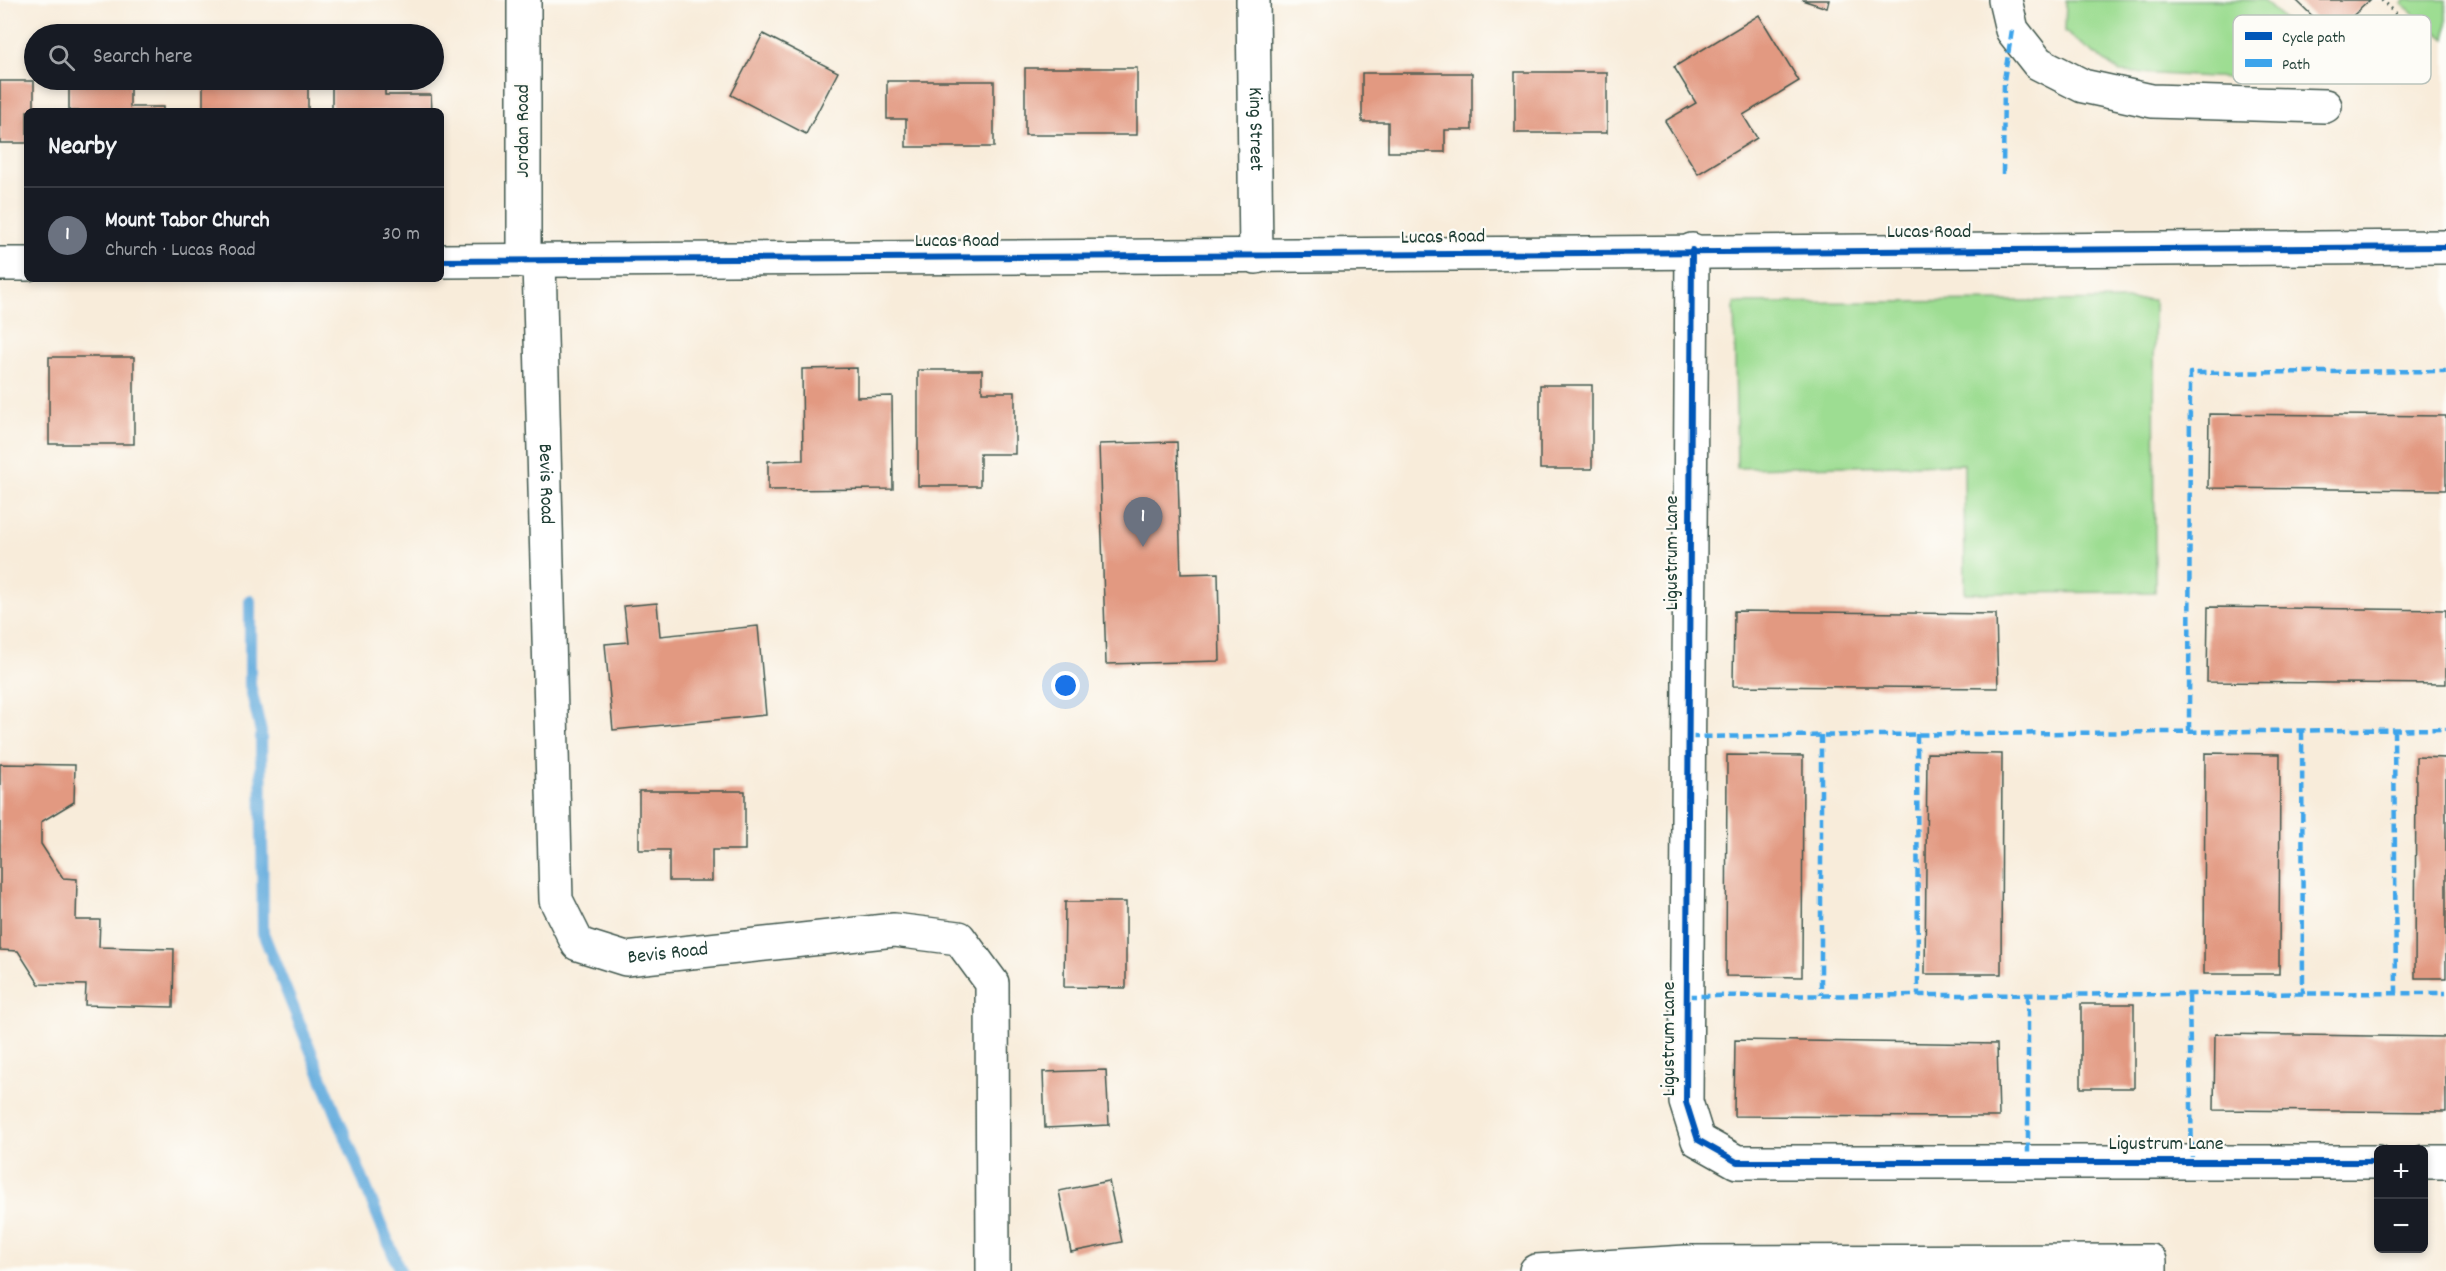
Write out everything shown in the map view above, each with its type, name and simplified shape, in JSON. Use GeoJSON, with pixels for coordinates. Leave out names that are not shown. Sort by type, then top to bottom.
{"type":"FeatureCollection","features":[{"type":"Feature","properties":{"kind":"street","name":"Jordan Road"},"geometry":{"type":"LineString","coordinates":[[524,0],[531,261]]}},
{"type":"Feature","properties":{"kind":"street","name":"King Street"},"geometry":{"type":"LineString","coordinates":[[1253,0],[1256,257]]}},
{"type":"Feature","properties":{"kind":"street"},"geometry":{"type":"LineString","coordinates":[[2005,0],[2012,30],[2038,63],[2083,86],[2152,101],[2325,106]]}},
{"type":"Feature","properties":{"kind":"street","name":"Lucas Road"},"geometry":{"type":"LineString","coordinates":[[444,261],[1256,257],[1692,250],[2446,247]]}},
{"type":"Feature","properties":{"kind":"street","name":"Ligustrum Lane"},"geometry":{"type":"LineString","coordinates":[[1692,250],[1686,1102],[1698,1140],[1737,1162],[2374,1162]]}},
{"type":"Feature","properties":{"kind":"street","name":"Bevis Road"},"geometry":{"type":"LineString","coordinates":[[531,261],[556,900],[578,944],[627,959],[894,930],[959,938],[992,983],[993,1271]]}},
{"type":"Feature","properties":{"kind":"street"},"geometry":{"type":"LineString","coordinates":[[0,264],[24,264]]}},
{"type":"Feature","properties":{"kind":"street"},"geometry":{"type":"LineString","coordinates":[[2428,1162],[2446,1162]]}},
{"type":"Feature","properties":{"kind":"street"},"geometry":{"type":"LineString","coordinates":[[1536,1271],[1686,1266],[2150,1261],[2150,1271]]}},
{"type":"Feature","properties":{"kind":"path"},"geometry":{"type":"LineString","coordinates":[[2382,0],[2397,15]]}},
{"type":"Feature","properties":{"kind":"path"},"geometry":{"type":"LineString","coordinates":[[2324,84],[2325,106]]}},
{"type":"Feature","properties":{"kind":"green space"},"geometry":{"type":"Polygon","coordinates":[[[2066,0],[2264,0],[2279,15],[2233,15],[2233,78],[2120,72],[2065,32],[2066,0]]]}},
{"type":"Feature","properties":{"kind":"green space"},"geometry":{"type":"Polygon","coordinates":[[[2406,0],[2446,0],[2446,39],[2431,27],[2431,15],[2416,15],[2402,4],[2406,0]]]}},
{"type":"Feature","properties":{"kind":"green space"},"geometry":{"type":"Polygon","coordinates":[[[2154,300],[2155,592],[1965,593],[1964,464],[1737,468],[1734,303],[2154,300]]]}},
{"type":"Feature","properties":{"kind":"building"},"geometry":{"type":"Polygon","coordinates":[[[1802,0],[1829,0],[1827,8],[1802,0]]]}},
{"type":"Feature","properties":{"kind":"building"},"geometry":{"type":"Polygon","coordinates":[[[2296,0],[2370,0],[2354,15],[2311,15],[2296,0]]]}},
{"type":"Feature","properties":{"kind":"building"},"geometry":{"type":"Polygon","coordinates":[[[1759,15],[1799,81],[1743,115],[1757,138],[1698,174],[1665,121],[1696,103],[1674,67],[1759,15]]]}},
{"type":"Feature","properties":{"kind":"building"},"geometry":{"type":"Polygon","coordinates":[[[763,34],[838,72],[806,134],[731,95],[763,34]]]}},
{"type":"Feature","properties":{"kind":"building"},"geometry":{"type":"Polygon","coordinates":[[[1025,68],[1137,68],[1137,135],[1025,135],[1025,68]]]}},
{"type":"Feature","properties":{"kind":"building"},"geometry":{"type":"Polygon","coordinates":[[[1515,72],[1607,72],[1607,133],[1515,133],[1515,72]]]}},
{"type":"Feature","properties":{"kind":"building"},"geometry":{"type":"Polygon","coordinates":[[[1362,73],[1472,73],[1472,130],[1445,130],[1445,152],[1388,152],[1388,122],[1362,122],[1362,73]]]}},
{"type":"Feature","properties":{"kind":"building"},"geometry":{"type":"Polygon","coordinates":[[[0,81],[24,81],[24,90],[34,90],[34,108],[24,108],[24,143],[0,143],[0,81]]]}},
{"type":"Feature","properties":{"kind":"building"},"geometry":{"type":"Polygon","coordinates":[[[887,81],[994,81],[994,147],[906,147],[906,119],[887,119],[887,81]]]}},
{"type":"Feature","properties":{"kind":"building"},"geometry":{"type":"Polygon","coordinates":[[[69,90],[130,90],[130,107],[163,107],[163,108],[69,108],[69,90]]]}},
{"type":"Feature","properties":{"kind":"building"},"geometry":{"type":"Polygon","coordinates":[[[203,90],[308,90],[308,108],[203,108],[203,90]]]}},
{"type":"Feature","properties":{"kind":"building"},"geometry":{"type":"Polygon","coordinates":[[[332,90],[385,90],[385,95],[431,95],[432,108],[332,108],[332,90]]]}},
{"type":"Feature","properties":{"kind":"building"},"geometry":{"type":"Polygon","coordinates":[[[49,357],[134,357],[134,444],[49,444],[49,357]]]}},
{"type":"Feature","properties":{"kind":"building"},"geometry":{"type":"Polygon","coordinates":[[[857,368],[857,397],[892,396],[893,489],[768,490],[768,461],[803,460],[802,369],[857,368]]]}},
{"type":"Feature","properties":{"kind":"building"},"geometry":{"type":"Polygon","coordinates":[[[918,370],[982,370],[982,392],[1015,392],[1015,454],[980,454],[980,486],[918,486],[918,370]]]}},
{"type":"Feature","properties":{"kind":"building"},"geometry":{"type":"Polygon","coordinates":[[[1540,385],[1592,385],[1592,469],[1540,469],[1540,385]]]}},
{"type":"Feature","properties":{"kind":"building"},"geometry":{"type":"Polygon","coordinates":[[[2209,414],[2446,416],[2446,490],[2208,488],[2209,414]]]}},
{"type":"Feature","properties":{"kind":"building"},"geometry":{"type":"Polygon","coordinates":[[[1177,442],[1181,574],[1218,573],[1220,661],[1106,664],[1099,444],[1177,442]]]}},
{"type":"Feature","properties":{"kind":"building"},"geometry":{"type":"Polygon","coordinates":[[[657,603],[660,636],[758,626],[766,715],[613,730],[605,644],[628,642],[624,606],[657,603]]]}},
{"type":"Feature","properties":{"kind":"building"},"geometry":{"type":"Polygon","coordinates":[[[2208,607],[2446,610],[2446,684],[2207,682],[2208,607]]]}},
{"type":"Feature","properties":{"kind":"building"},"geometry":{"type":"Polygon","coordinates":[[[1734,611],[1996,614],[1998,688],[1733,686],[1734,611]]]}},
{"type":"Feature","properties":{"kind":"building"},"geometry":{"type":"Polygon","coordinates":[[[1927,753],[2002,754],[2001,974],[1925,974],[1927,753]]]}},
{"type":"Feature","properties":{"kind":"building"},"geometry":{"type":"Polygon","coordinates":[[[2205,753],[2280,754],[2279,974],[2204,974],[2205,753]]]}},
{"type":"Feature","properties":{"kind":"building"},"geometry":{"type":"Polygon","coordinates":[[[1727,755],[1803,756],[1802,977],[1726,976],[1727,755]]]}},
{"type":"Feature","properties":{"kind":"building"},"geometry":{"type":"Polygon","coordinates":[[[2416,757],[2446,758],[2446,978],[2415,978],[2416,757]]]}},
{"type":"Feature","properties":{"kind":"building"},"geometry":{"type":"Polygon","coordinates":[[[0,764],[75,765],[74,802],[41,822],[41,844],[63,878],[77,879],[76,920],[100,920],[99,947],[174,949],[173,1007],[85,1005],[86,985],[39,984],[18,951],[0,950],[0,764]]]}},
{"type":"Feature","properties":{"kind":"building"},"geometry":{"type":"Polygon","coordinates":[[[639,791],[745,791],[745,850],[712,850],[712,881],[669,881],[669,850],[639,850],[639,791]]]}},
{"type":"Feature","properties":{"kind":"building"},"geometry":{"type":"Polygon","coordinates":[[[1065,902],[1126,902],[1126,988],[1064,987],[1065,902]]]}},
{"type":"Feature","properties":{"kind":"building"},"geometry":{"type":"Polygon","coordinates":[[[2081,1004],[2134,1004],[2134,1088],[2081,1088],[2081,1004]]]}},
{"type":"Feature","properties":{"kind":"building"},"geometry":{"type":"Polygon","coordinates":[[[2215,1034],[2446,1037],[2446,1112],[2214,1110],[2215,1034]]]}},
{"type":"Feature","properties":{"kind":"building"},"geometry":{"type":"Polygon","coordinates":[[[1735,1040],[1997,1044],[1999,1117],[1734,1116],[1735,1040]]]}},
{"type":"Feature","properties":{"kind":"building"},"geometry":{"type":"Polygon","coordinates":[[[1106,1070],[1109,1125],[1045,1128],[1043,1072],[1106,1070]]]}},
{"type":"Feature","properties":{"kind":"building"},"geometry":{"type":"Polygon","coordinates":[[[1109,1181],[1122,1242],[1071,1252],[1059,1191],[1109,1181]]]}},
{"type":"Feature","properties":{"kind":"waterway"},"geometry":{"type":"LineString","coordinates":[[250,601],[250,685],[261,732],[263,933],[400,1271]]}},
{"type":"Feature","properties":{"kind":"marked path"},"geometry":{"type":"LineString","coordinates":[[2003,174],[2004,80],[2012,30]]}},
{"type":"Feature","properties":{"kind":"marked path"},"geometry":{"type":"LineString","coordinates":[[2189,731],[2190,373],[2446,371]]}},
{"type":"Feature","properties":{"kind":"marked path"},"geometry":{"type":"LineString","coordinates":[[2394,729],[2396,993]]}},
{"type":"Feature","properties":{"kind":"marked path"},"geometry":{"type":"LineString","coordinates":[[1689,737],[2446,729]]}},
{"type":"Feature","properties":{"kind":"marked path"},"geometry":{"type":"LineString","coordinates":[[2302,731],[2303,993]]}},
{"type":"Feature","properties":{"kind":"marked path"},"geometry":{"type":"LineString","coordinates":[[1917,734],[1918,995]]}},
{"type":"Feature","properties":{"kind":"marked path"},"geometry":{"type":"LineString","coordinates":[[1821,735],[1821,995]]}},
{"type":"Feature","properties":{"kind":"marked path"},"geometry":{"type":"LineString","coordinates":[[1687,996],[2446,993]]}},
{"type":"Feature","properties":{"kind":"marked path"},"geometry":{"type":"LineString","coordinates":[[2189,994],[2192,1162]]}},
{"type":"Feature","properties":{"kind":"marked path"},"geometry":{"type":"LineString","coordinates":[[2028,995],[2028,1162]]}},
{"type":"Feature","properties":{"kind":"cycle path"},"geometry":{"type":"LineString","coordinates":[[444,261],[2446,247]]}},
{"type":"Feature","properties":{"kind":"cycle path"},"geometry":{"type":"LineString","coordinates":[[1692,250],[1686,1102],[1698,1140],[1737,1162],[2374,1162]]}},
{"type":"Feature","properties":{"kind":"place","name":"Mount Tabor Church"},"geometry":{"type":"Point","coordinates":[1143,547]}}]}
